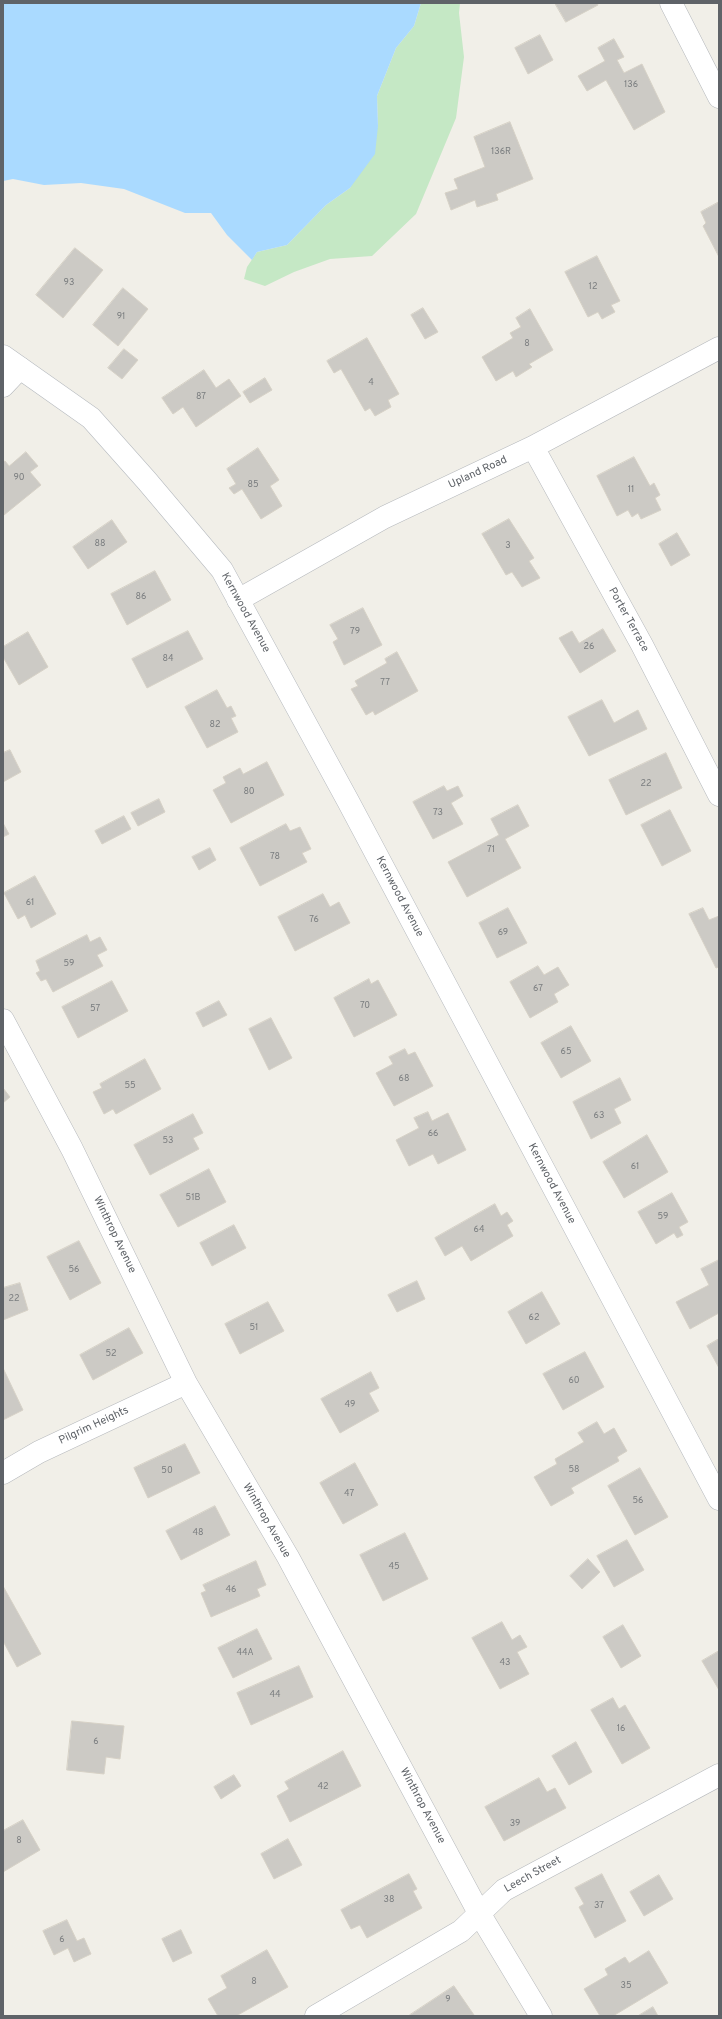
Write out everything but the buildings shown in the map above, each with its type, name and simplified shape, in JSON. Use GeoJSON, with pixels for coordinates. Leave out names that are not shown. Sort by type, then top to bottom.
{"type":"FeatureCollection","features":[{"type":"Feature","properties":{"kind":"street"},"geometry":{"type":"LineString","coordinates":[[670,3],[719,97]]}},
{"type":"Feature","properties":{"kind":"street","name":"Upland Road"},"geometry":{"type":"LineString","coordinates":[[238,600],[385,517],[533,447],[719,348]]}},
{"type":"Feature","properties":{"kind":"street"},"geometry":{"type":"LineString","coordinates":[[3,386],[11,362]]}},
{"type":"Feature","properties":{"kind":"street","name":"Kernwood Avenue"},"geometry":{"type":"LineString","coordinates":[[11,362],[91,418],[147,481],[222,570],[348,801],[719,1499]]}},
{"type":"Feature","properties":{"kind":"street","name":"Porter Terrace"},"geometry":{"type":"LineString","coordinates":[[533,447],[642,645],[719,795]]}},
{"type":"Feature","properties":{"kind":"street","name":"Winthrop Avenue"},"geometry":{"type":"LineString","coordinates":[[3,1020],[72,1149],[186,1383],[288,1557],[479,1913],[541,2016]]}},
{"type":"Feature","properties":{"kind":"street","name":"Pilgrim Heights"},"geometry":{"type":"LineString","coordinates":[[3,1473],[39,1452],[186,1383]]}},
{"type":"Feature","properties":{"kind":"street","name":"Leech Street"},"geometry":{"type":"LineString","coordinates":[[316,2016],[461,1931],[504,1890],[719,1775]]}},
{"type":"Feature","properties":{"kind":"green space"},"geometry":{"type":"Polygon","coordinates":[[[421,3],[460,3],[459,13],[464,57],[456,118],[416,214],[372,256],[330,259],[294,272],[265,286],[244,279],[247,267],[257,252],[287,245],[326,205],[350,188],[378,126],[377,96],[396,48],[414,26],[421,3]]]}},
{"type":"Feature","properties":{"kind":"water"},"geometry":{"type":"Polygon","coordinates":[[[3,3],[421,3],[414,26],[396,48],[377,96],[378,126],[375,154],[350,188],[326,205],[287,245],[257,252],[252,260],[227,235],[211,213],[185,213],[124,189],[81,183],[44,185],[13,179],[3,181],[3,3]]]}}]}
